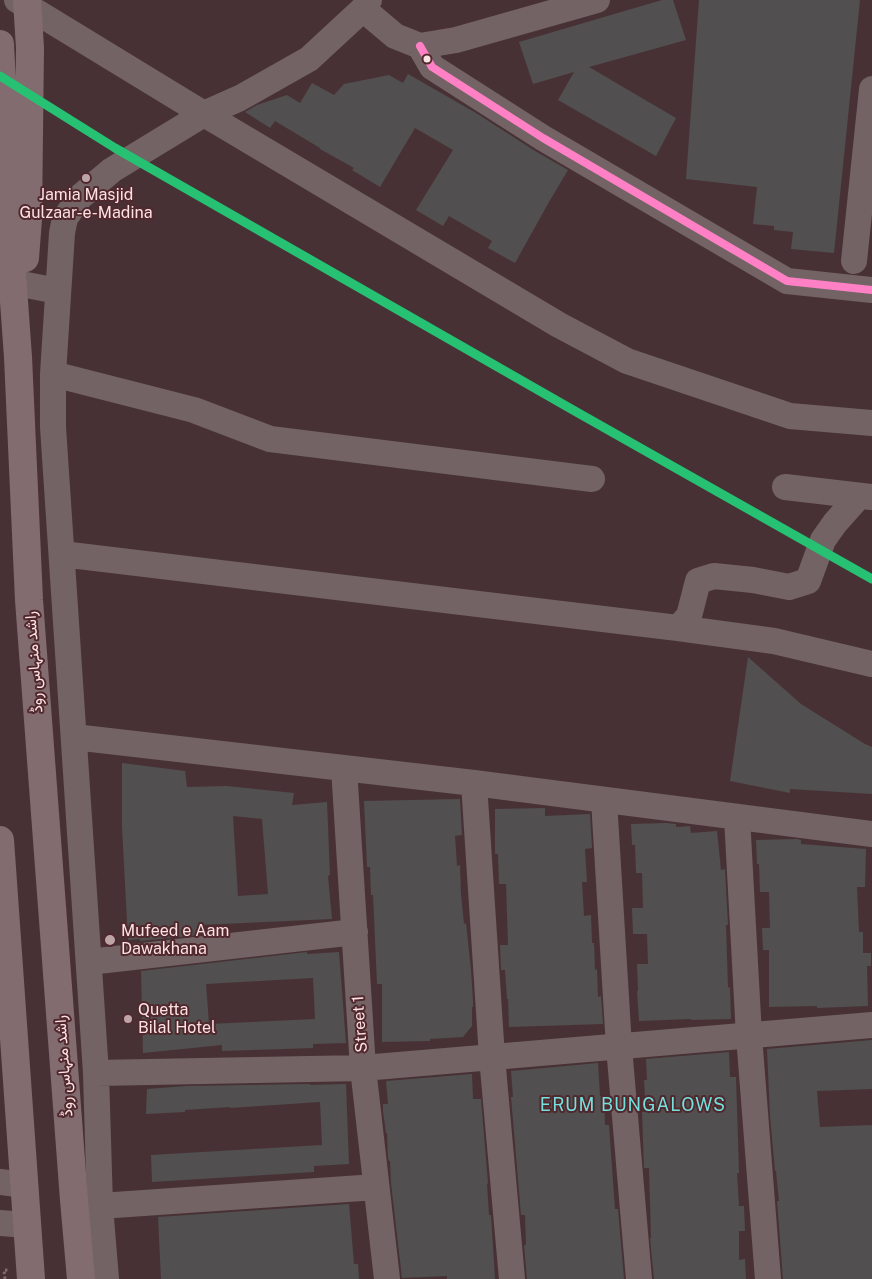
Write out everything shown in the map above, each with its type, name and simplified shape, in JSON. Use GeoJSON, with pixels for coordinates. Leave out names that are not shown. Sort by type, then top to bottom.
{"type":"FeatureCollection","features":[{"type":"Feature","properties":{"kind":"main road"},"geometry":{"type":"LineString","coordinates":[[18,357],[28,219],[30,48],[26,0]]}},
{"type":"Feature","properties":{"kind":"main road","name":"راشد منہاس روڈ"},"geometry":{"type":"LineString","coordinates":[[0,44],[10,246],[18,357],[29,600],[80,1279]]}},
{"type":"Feature","properties":{"kind":"main road"},"geometry":{"type":"LineString","coordinates":[[0,840],[12,1183],[27,1225],[31,1279]]}},
{"type":"Feature","properties":{"kind":"street"},"geometry":{"type":"LineString","coordinates":[[17,0],[204,114],[559,325],[627,361],[790,416],[872,424]]}},
{"type":"Feature","properties":{"kind":"street"},"geometry":{"type":"LineString","coordinates":[[106,1279],[100,1206],[96,1073],[53,427],[53,374],[62,233],[65,218],[71,207],[89,188],[112,170],[204,114],[240,98],[309,59],[366,4],[395,36],[420,46],[456,40],[597,0]]}},
{"type":"Feature","properties":{"kind":"street"},"geometry":{"type":"LineString","coordinates":[[420,46],[432,67],[544,138],[787,281],[872,290]]}},
{"type":"Feature","properties":{"kind":"street"},"geometry":{"type":"LineString","coordinates":[[854,261],[872,89]]}},
{"type":"Feature","properties":{"kind":"street"},"geometry":{"type":"LineString","coordinates":[[0,280],[58,290]]}},
{"type":"Feature","properties":{"kind":"street"},"geometry":{"type":"LineString","coordinates":[[53,374],[194,410],[270,439],[592,479]]}},
{"type":"Feature","properties":{"kind":"street"},"geometry":{"type":"LineString","coordinates":[[785,487],[865,497]]}},
{"type":"Feature","properties":{"kind":"street"},"geometry":{"type":"LineString","coordinates":[[678,628],[689,616],[698,582],[714,576],[753,580],[789,587],[808,581],[823,540],[835,523],[865,497]]}},
{"type":"Feature","properties":{"kind":"street"},"geometry":{"type":"LineString","coordinates":[[62,554],[774,641],[872,664]]}},
{"type":"Feature","properties":{"kind":"street"},"geometry":{"type":"LineString","coordinates":[[74,736],[474,783],[872,834]]}},
{"type":"Feature","properties":{"kind":"street","name":"Street 1"},"geometry":{"type":"LineString","coordinates":[[344,768],[363,1068],[387,1279]]}},
{"type":"Feature","properties":{"kind":"street"},"geometry":{"type":"LineString","coordinates":[[474,783],[492,1057],[512,1279]]}},
{"type":"Feature","properties":{"kind":"street"},"geometry":{"type":"LineString","coordinates":[[604,800],[619,1047],[639,1279]]}},
{"type":"Feature","properties":{"kind":"street"},"geometry":{"type":"LineString","coordinates":[[737,817],[749,1036],[768,1279]]}},
{"type":"Feature","properties":{"kind":"street"},"geometry":{"type":"LineString","coordinates":[[89,962],[354,932]]}},
{"type":"Feature","properties":{"kind":"street"},"geometry":{"type":"LineString","coordinates":[[96,1073],[363,1068],[872,1025]]}},
{"type":"Feature","properties":{"kind":"street"},"geometry":{"type":"LineString","coordinates":[[74,1200],[100,1206],[376,1186]]}},
{"type":"Feature","properties":{"kind":"street"},"geometry":{"type":"LineString","coordinates":[[0,1223],[27,1225]]}},
{"type":"Feature","properties":{"kind":"path"},"geometry":{"type":"LineString","coordinates":[[4,1270],[5,1279]]}},
{"type":"Feature","properties":{"kind":"building"},"geometry":{"type":"Polygon","coordinates":[[[662,0],[673,0],[686,40],[589,67],[676,118],[656,156],[558,100],[574,72],[533,84],[519,42],[662,0]]]}},
{"type":"Feature","properties":{"kind":"building"},"geometry":{"type":"Polygon","coordinates":[[[699,0],[860,0],[834,253],[791,249],[793,232],[774,230],[774,226],[753,224],[757,187],[686,179],[699,0]]]}},
{"type":"Feature","properties":{"kind":"building"},"geometry":{"type":"Polygon","coordinates":[[[408,74],[476,113],[568,170],[515,263],[488,248],[492,241],[449,216],[443,226],[416,210],[453,150],[415,128],[380,187],[352,170],[354,168],[275,121],[270,128],[245,112],[257,105],[287,95],[300,103],[312,83],[334,95],[344,84],[389,75],[403,83],[408,74]]]}},
{"type":"Feature","properties":{"kind":"building"},"geometry":{"type":"Polygon","coordinates":[[[748,657],[801,704],[872,747],[872,794],[790,789],[790,793],[730,781],[748,657]]]}},
{"type":"Feature","properties":{"kind":"building"},"geometry":{"type":"Polygon","coordinates":[[[122,763],[185,771],[187,787],[227,786],[294,793],[292,805],[327,802],[330,875],[328,876],[332,919],[199,925],[199,935],[140,941],[140,939],[128,940],[122,827],[122,763]],[[233,816],[238,896],[268,894],[262,819],[233,816]]]}},
{"type":"Feature","properties":{"kind":"building"},"geometry":{"type":"Polygon","coordinates":[[[460,799],[462,835],[455,836],[457,866],[460,865],[464,924],[466,923],[471,970],[472,1026],[463,1037],[430,1039],[430,1041],[382,1042],[382,984],[377,984],[373,895],[371,895],[370,867],[367,867],[364,801],[460,799]]]}},
{"type":"Feature","properties":{"kind":"building"},"geometry":{"type":"Polygon","coordinates":[[[545,808],[545,816],[590,814],[592,848],[585,849],[587,882],[582,882],[584,916],[591,915],[592,943],[594,943],[598,997],[601,996],[603,1024],[509,1027],[505,970],[501,970],[500,945],[508,945],[506,884],[499,884],[498,854],[495,854],[495,809],[545,808]]]}},
{"type":"Feature","properties":{"kind":"building"},"geometry":{"type":"Polygon","coordinates":[[[631,824],[676,824],[676,827],[690,826],[691,833],[717,831],[721,870],[725,869],[728,925],[726,925],[728,988],[730,987],[731,1019],[639,1021],[637,964],[648,964],[647,934],[633,934],[632,908],[643,908],[642,873],[636,873],[635,845],[632,845],[631,824]]]}},
{"type":"Feature","properties":{"kind":"building"},"geometry":{"type":"Polygon","coordinates":[[[756,840],[801,840],[801,844],[866,849],[865,887],[857,887],[859,932],[863,932],[863,953],[871,953],[871,966],[867,966],[868,1006],[769,1007],[769,950],[763,950],[762,928],[770,928],[769,892],[760,892],[756,840]]]}},
{"type":"Feature","properties":{"kind":"building"},"geometry":{"type":"Polygon","coordinates":[[[307,952],[307,954],[339,952],[346,1043],[313,1044],[313,1048],[222,1051],[222,1045],[143,1053],[141,971],[307,952]],[[313,978],[206,984],[209,1024],[315,1019],[313,978]]]}},
{"type":"Feature","properties":{"kind":"building"},"geometry":{"type":"Polygon","coordinates":[[[872,1040],[872,1089],[817,1091],[820,1127],[872,1125],[872,1279],[783,1279],[777,1201],[779,1201],[770,1116],[767,1049],[872,1040]]]}},
{"type":"Feature","properties":{"kind":"building"},"geometry":{"type":"Polygon","coordinates":[[[729,1052],[730,1077],[736,1077],[739,1206],[744,1206],[745,1231],[739,1231],[739,1260],[745,1259],[746,1279],[654,1279],[650,1238],[649,1168],[644,1168],[642,1112],[646,1112],[644,1080],[647,1080],[646,1059],[729,1052]]]}},
{"type":"Feature","properties":{"kind":"building"},"geometry":{"type":"Polygon","coordinates":[[[598,1063],[600,1096],[604,1096],[605,1125],[609,1125],[615,1209],[618,1209],[624,1279],[527,1279],[524,1245],[526,1245],[525,1215],[521,1215],[511,1097],[513,1097],[511,1071],[598,1063]]]}},
{"type":"Feature","properties":{"kind":"building"},"geometry":{"type":"Polygon","coordinates":[[[472,1074],[473,1099],[481,1099],[495,1279],[447,1279],[447,1276],[402,1278],[383,1111],[383,1104],[388,1104],[386,1081],[472,1074]]]}},
{"type":"Feature","properties":{"kind":"building"},"geometry":{"type":"Polygon","coordinates":[[[346,1084],[349,1164],[314,1166],[314,1172],[152,1182],[151,1155],[322,1145],[320,1102],[146,1114],[147,1089],[187,1086],[346,1084]]]}},
{"type":"Feature","properties":{"kind":"building"},"geometry":{"type":"Polygon","coordinates":[[[349,1204],[354,1264],[358,1264],[359,1279],[161,1279],[158,1217],[349,1204]]]}},
{"type":"Feature","properties":{"kind":"transit line"},"geometry":{"type":"LineString","coordinates":[[420,46],[432,67],[543,138],[787,281],[872,290]]}},
{"type":"Feature","properties":{"kind":"transit line"},"geometry":{"type":"LineString","coordinates":[[0,76],[115,148],[872,579]]}},
{"type":"Feature","properties":{"kind":"place","name":"Jamia Masjid Gulzaar-e-Madina"},"geometry":{"type":"Point","coordinates":[86,178]}},
{"type":"Feature","properties":{"kind":"place","name":"Mufeed e Aam Dawakhana"},"geometry":{"type":"Point","coordinates":[110,940]}},
{"type":"Feature","properties":{"kind":"place","name":"Quetta Bilal Hotel"},"geometry":{"type":"Point","coordinates":[128,1019]}},
{"type":"Feature","properties":{"kind":"district","name":"ERUM BUNGALOWS"},"geometry":{"type":"Point","coordinates":[633,1105]}}]}
